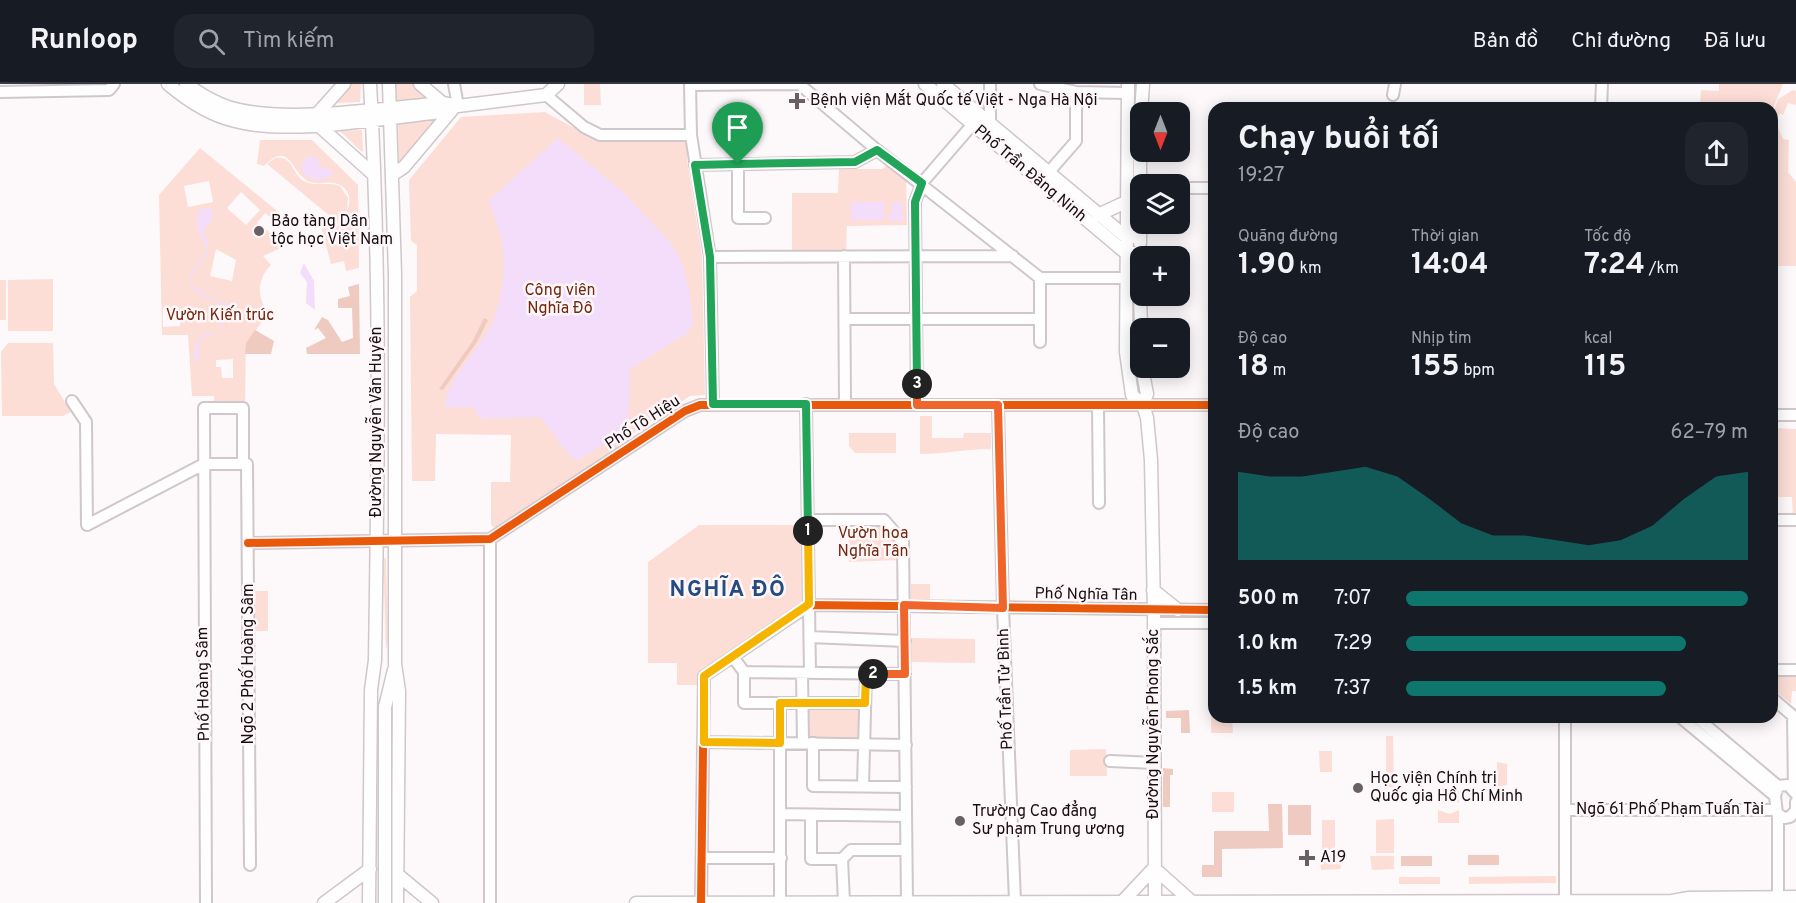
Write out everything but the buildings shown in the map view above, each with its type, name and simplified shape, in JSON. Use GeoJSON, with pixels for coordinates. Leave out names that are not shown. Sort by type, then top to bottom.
{"type":"FeatureCollection","features":[{"type":"Feature","properties":{"kind":"main road"},"geometry":{"type":"LineString","coordinates":[[168,84],[196,106],[236,122],[259,125],[451,107],[552,88]]}},
{"type":"Feature","properties":{"kind":"main road"},"geometry":{"type":"LineString","coordinates":[[186,84],[217,103],[249,112],[318,119],[373,174]]}},
{"type":"Feature","properties":{"kind":"main road"},"geometry":{"type":"LineString","coordinates":[[318,119],[344,84]]}},
{"type":"Feature","properties":{"kind":"main road","name":"Đường Nguyễn Văn Huyên"},"geometry":{"type":"LineString","coordinates":[[369,903],[371,690],[375,666],[377,350],[377,274],[370,84]]}},
{"type":"Feature","properties":{"kind":"main road","name":"Đường Nguyễn Văn Huyên"},"geometry":{"type":"LineString","coordinates":[[388,84],[396,351],[395,664],[399,691],[397,903]]}},
{"type":"Feature","properties":{"kind":"main road"},"geometry":{"type":"LineString","coordinates":[[420,84],[451,107]]}},
{"type":"Feature","properties":{"kind":"main road","name":"Phố Trần Đăng Ninh"},"geometry":{"type":"LineString","coordinates":[[925,84],[942,88],[990,123],[1012,151],[1126,253]]}},
{"type":"Feature","properties":{"kind":"main road"},"geometry":{"type":"LineString","coordinates":[[1142,102],[1143,84]]}},
{"type":"Feature","properties":{"kind":"main road","name":"Phố Trần Đăng Ninh"},"geometry":{"type":"LineString","coordinates":[[942,88],[972,125],[1048,173],[1126,237]]}},
{"type":"Feature","properties":{"kind":"main road","name":"Đường Nguyễn Phong Sắc"},"geometry":{"type":"LineString","coordinates":[[1127,88],[1127,364],[1132,395],[1143,405],[1147,418],[1151,460],[1154,590],[1155,902]]}},
{"type":"Feature","properties":{"kind":"main road"},"geometry":{"type":"LineString","coordinates":[[392,175],[404,167],[451,107]]}},
{"type":"Feature","properties":{"kind":"main road"},"geometry":{"type":"LineString","coordinates":[[1098,215],[1126,202]]}},
{"type":"Feature","properties":{"kind":"main road"},"geometry":{"type":"LineString","coordinates":[[1126,237],[1140,237],[1140,246]]}},
{"type":"Feature","properties":{"kind":"main road"},"geometry":{"type":"LineString","coordinates":[[1126,253],[1130,254]]}},
{"type":"Feature","properties":{"kind":"main road"},"geometry":{"type":"LineString","coordinates":[[377,274],[395,274]]}},
{"type":"Feature","properties":{"kind":"main road"},"geometry":{"type":"LineString","coordinates":[[377,350],[396,351]]}},
{"type":"Feature","properties":{"kind":"main road","name":"Đường Nguyễn Phong Sắc"},"geometry":{"type":"LineString","coordinates":[[1143,405],[1146,394],[1144,378]]}},
{"type":"Feature","properties":{"kind":"main road"},"geometry":{"type":"LineString","coordinates":[[1154,590],[1178,610]]}},
{"type":"Feature","properties":{"kind":"main road"},"geometry":{"type":"LineString","coordinates":[[385,903],[385,707],[395,664]]}},
{"type":"Feature","properties":{"kind":"main road"},"geometry":{"type":"LineString","coordinates":[[375,666],[385,707]]}},
{"type":"Feature","properties":{"kind":"main road"},"geometry":{"type":"LineString","coordinates":[[370,848],[373,856],[381,862],[390,859],[398,849]]}},
{"type":"Feature","properties":{"kind":"main road"},"geometry":{"type":"LineString","coordinates":[[1123,901],[1154,868],[1191,900]]}},
{"type":"Feature","properties":{"kind":"main road"},"geometry":{"type":"LineString","coordinates":[[324,903],[370,869]]}},
{"type":"Feature","properties":{"kind":"main road"},"geometry":{"type":"LineString","coordinates":[[397,874],[432,903]]}},
{"type":"Feature","properties":{"kind":"main road"},"geometry":{"type":"LineString","coordinates":[[636,903],[1155,902],[1191,900],[1565,902],[1796,897]]}},
{"type":"Feature","properties":{"kind":"street"},"geometry":{"type":"LineString","coordinates":[[451,107],[454,84]]}},
{"type":"Feature","properties":{"kind":"street"},"geometry":{"type":"LineString","coordinates":[[713,404],[710,257],[691,135],[690,84],[799,84],[877,150],[922,183],[1040,278],[1126,278]]}},
{"type":"Feature","properties":{"kind":"street"},"geometry":{"type":"LineString","coordinates":[[990,84],[990,123]]}},
{"type":"Feature","properties":{"kind":"street"},"geometry":{"type":"LineString","coordinates":[[1040,84],[1076,92],[1127,88]]}},
{"type":"Feature","properties":{"kind":"street"},"geometry":{"type":"LineString","coordinates":[[1601,102],[1602,84]]}},
{"type":"Feature","properties":{"kind":"street"},"geometry":{"type":"LineString","coordinates":[[0,92],[58,87],[109,86]]}},
{"type":"Feature","properties":{"kind":"street"},"geometry":{"type":"LineString","coordinates":[[552,88],[584,127],[600,135],[691,135]]}},
{"type":"Feature","properties":{"kind":"street"},"geometry":{"type":"LineString","coordinates":[[1048,173],[1076,141],[1076,92]]}},
{"type":"Feature","properties":{"kind":"street"},"geometry":{"type":"LineString","coordinates":[[917,405],[915,202],[922,183],[972,125]]}},
{"type":"Feature","properties":{"kind":"street"},"geometry":{"type":"LineString","coordinates":[[695,165],[855,162],[877,150]]}},
{"type":"Feature","properties":{"kind":"street"},"geometry":{"type":"LineString","coordinates":[[738,164],[738,218],[765,218]]}},
{"type":"Feature","properties":{"kind":"street"},"geometry":{"type":"LineString","coordinates":[[1190,188],[1208,188]]}},
{"type":"Feature","properties":{"kind":"street"},"geometry":{"type":"LineString","coordinates":[[844,256],[845,403]]}},
{"type":"Feature","properties":{"kind":"street"},"geometry":{"type":"LineString","coordinates":[[710,257],[1012,256]]}},
{"type":"Feature","properties":{"kind":"street"},"geometry":{"type":"LineString","coordinates":[[1040,278],[1040,342]]}},
{"type":"Feature","properties":{"kind":"street"},"geometry":{"type":"LineString","coordinates":[[845,319],[1040,319]]}},
{"type":"Feature","properties":{"kind":"street"},"geometry":{"type":"LineString","coordinates":[[72,401],[86,422],[87,525],[204,464],[245,464]]}},
{"type":"Feature","properties":{"kind":"street","name":"Phố Tô Hiệu"},"geometry":{"type":"LineString","coordinates":[[490,539],[690,408],[713,404],[845,403],[1208,405]]}},
{"type":"Feature","properties":{"kind":"street"},"geometry":{"type":"LineString","coordinates":[[806,404],[810,637],[802,703],[813,786],[906,786]]}},
{"type":"Feature","properties":{"kind":"street","name":"Phố Trần Tử Bình"},"geometry":{"type":"LineString","coordinates":[[998,405],[1003,608],[1015,901]]}},
{"type":"Feature","properties":{"kind":"street"},"geometry":{"type":"LineString","coordinates":[[1098,405],[1099,503]]}},
{"type":"Feature","properties":{"kind":"street","name":"Phố Hoàng Sâm"},"geometry":{"type":"LineString","coordinates":[[206,903],[204,408],[243,408],[245,464]]}},
{"type":"Feature","properties":{"kind":"street"},"geometry":{"type":"LineString","coordinates":[[1778,415],[1796,415]]}},
{"type":"Feature","properties":{"kind":"street","name":"Ngõ 2 Phố Hoàng Sâm"},"geometry":{"type":"LineString","coordinates":[[245,464],[248,543],[250,865]]}},
{"type":"Feature","properties":{"kind":"street"},"geometry":{"type":"LineString","coordinates":[[808,520],[884,520],[903,542],[907,901]]}},
{"type":"Feature","properties":{"kind":"street"},"geometry":{"type":"LineString","coordinates":[[1778,520],[1796,520]]}},
{"type":"Feature","properties":{"kind":"street"},"geometry":{"type":"LineString","coordinates":[[248,543],[376,543],[490,539],[490,903]]}},
{"type":"Feature","properties":{"kind":"street"},"geometry":{"type":"LineString","coordinates":[[701,903],[704,676],[809,604]]}},
{"type":"Feature","properties":{"kind":"street","name":"Phố Nghĩa Tân"},"geometry":{"type":"LineString","coordinates":[[809,604],[1208,610]]}},
{"type":"Feature","properties":{"kind":"street"},"geometry":{"type":"LineString","coordinates":[[1154,623],[1208,623]]}},
{"type":"Feature","properties":{"kind":"street"},"geometry":{"type":"LineString","coordinates":[[810,637],[905,641]]}},
{"type":"Feature","properties":{"kind":"street"},"geometry":{"type":"LineString","coordinates":[[733,657],[744,672],[744,703],[865,703]]}},
{"type":"Feature","properties":{"kind":"street"},"geometry":{"type":"LineString","coordinates":[[1778,670],[1796,670]]}},
{"type":"Feature","properties":{"kind":"street"},"geometry":{"type":"LineString","coordinates":[[744,672],[905,674]]}},
{"type":"Feature","properties":{"kind":"street"},"geometry":{"type":"LineString","coordinates":[[863,786],[866,674]]}},
{"type":"Feature","properties":{"kind":"street"},"geometry":{"type":"LineString","coordinates":[[780,703],[780,902]]}},
{"type":"Feature","properties":{"kind":"street"},"geometry":{"type":"LineString","coordinates":[[1778,703],[1793,716],[1795,791]]}},
{"type":"Feature","properties":{"kind":"street"},"geometry":{"type":"LineString","coordinates":[[1565,723],[1565,902]]}},
{"type":"Feature","properties":{"kind":"street"},"geometry":{"type":"LineString","coordinates":[[1689,723],[1729,751],[1777,791]]}},
{"type":"Feature","properties":{"kind":"street"},"geometry":{"type":"LineString","coordinates":[[1702,723],[1729,751]]}},
{"type":"Feature","properties":{"kind":"street"},"geometry":{"type":"LineString","coordinates":[[704,742],[906,745]]}},
{"type":"Feature","properties":{"kind":"street"},"geometry":{"type":"LineString","coordinates":[[1110,761],[1155,763]]}},
{"type":"Feature","properties":{"kind":"street"},"geometry":{"type":"LineString","coordinates":[[1777,791],[1788,785],[1795,791]]}},
{"type":"Feature","properties":{"kind":"street"},"geometry":{"type":"LineString","coordinates":[[1777,791],[1778,897]]}},
{"type":"Feature","properties":{"kind":"street"},"geometry":{"type":"LineString","coordinates":[[1777,812],[1790,816],[1795,813],[1796,802]]}},
{"type":"Feature","properties":{"kind":"street","name":"Ngõ 61 Phố Phạm Tuấn Tài"},"geometry":{"type":"LineString","coordinates":[[1565,810],[1777,812]]}},
{"type":"Feature","properties":{"kind":"street"},"geometry":{"type":"LineString","coordinates":[[780,814],[906,816]]}},
{"type":"Feature","properties":{"kind":"street"},"geometry":{"type":"LineString","coordinates":[[811,815],[811,859],[842,859],[851,850],[906,850]]}},
{"type":"Feature","properties":{"kind":"street"},"geometry":{"type":"LineString","coordinates":[[702,858],[781,858]]}},
{"type":"Feature","properties":{"kind":"street"},"geometry":{"type":"LineString","coordinates":[[842,859],[844,902]]}},
{"type":"Feature","properties":{"kind":"green space"},"geometry":{"type":"Polygon","coordinates":[[[350,84],[361,84],[360,102],[336,103],[350,84]]]}},
{"type":"Feature","properties":{"kind":"green space"},"geometry":{"type":"Polygon","coordinates":[[[396,84],[413,84],[428,98],[397,101],[396,84]]]}},
{"type":"Feature","properties":{"kind":"green space"},"geometry":{"type":"Polygon","coordinates":[[[584,84],[600,84],[601,105],[584,105],[584,84]]]}},
{"type":"Feature","properties":{"kind":"green space"},"geometry":{"type":"Polygon","coordinates":[[[1719,84],[1783,84],[1776,102],[1700,102],[1701,90],[1719,91],[1719,84]]]}},
{"type":"Feature","properties":{"kind":"green space"},"geometry":{"type":"Polygon","coordinates":[[[1793,90],[1796,91],[1796,105],[1788,103],[1783,115],[1780,113],[1778,116],[1778,99],[1793,90]]]}},
{"type":"Feature","properties":{"kind":"green space","name":"Công viên Nghĩa Đô"},"geometry":{"type":"Polygon","coordinates":[[[545,112],[598,141],[687,140],[687,159],[702,256],[705,395],[690,396],[636,431],[622,448],[496,529],[491,525],[491,482],[510,482],[511,435],[436,434],[435,481],[412,481],[410,297],[417,291],[417,245],[411,241],[409,180],[461,117],[545,112]]]}},
{"type":"Feature","properties":{"kind":"green space"},"geometry":{"type":"Polygon","coordinates":[[[438,118],[402,161],[399,161],[398,122],[438,118]]]}},
{"type":"Feature","properties":{"kind":"green space"},"geometry":{"type":"Polygon","coordinates":[[[1778,127],[1783,139],[1789,140],[1788,172],[1796,182],[1796,266],[1778,266],[1778,127]]]}},
{"type":"Feature","properties":{"kind":"green space"},"geometry":{"type":"Polygon","coordinates":[[[362,130],[362,152],[340,131],[362,130]]]}},
{"type":"Feature","properties":{"kind":"green space"},"geometry":{"type":"Polygon","coordinates":[[[260,140],[312,140],[358,185],[359,268],[346,271],[344,261],[331,264],[321,226],[336,224],[332,231],[338,225],[340,227],[336,234],[342,228],[345,231],[338,241],[347,231],[337,223],[342,219],[348,207],[349,195],[346,190],[334,183],[310,182],[285,157],[273,158],[264,166],[257,164],[260,140]]]}},
{"type":"Feature","properties":{"kind":"green space","name":"Vườn Kiến trúc"},"geometry":{"type":"Polygon","coordinates":[[[200,148],[282,215],[278,223],[265,213],[257,223],[283,242],[281,248],[263,256],[271,265],[263,276],[260,295],[269,313],[246,343],[245,402],[214,402],[214,396],[192,396],[188,335],[162,335],[159,195],[200,148]],[[209,181],[184,186],[188,207],[213,202],[209,181]],[[241,192],[227,208],[246,225],[260,210],[241,192]],[[216,249],[210,276],[232,281],[236,260],[216,249]],[[179,307],[163,308],[163,327],[180,326],[179,307]],[[233,359],[216,360],[216,367],[221,367],[222,378],[233,378],[233,359]]]}},
{"type":"Feature","properties":{"kind":"green space"},"geometry":{"type":"Polygon","coordinates":[[[275,158],[289,162],[302,180],[340,186],[348,198],[347,211],[337,222],[267,164],[275,158]]]}},
{"type":"Feature","properties":{"kind":"green space"},"geometry":{"type":"Polygon","coordinates":[[[890,164],[906,177],[907,225],[847,226],[846,251],[792,251],[792,193],[838,193],[839,169],[882,169],[890,164]]]}},
{"type":"Feature","properties":{"kind":"green space"},"geometry":{"type":"Polygon","coordinates":[[[53,279],[53,331],[8,331],[8,280],[53,279]]]}},
{"type":"Feature","properties":{"kind":"green space"},"geometry":{"type":"Polygon","coordinates":[[[0,280],[6,280],[6,320],[0,320],[0,280]]]}},
{"type":"Feature","properties":{"kind":"green space"},"geometry":{"type":"Polygon","coordinates":[[[8,343],[53,343],[54,384],[71,412],[63,416],[2,416],[1,352],[8,343]]]}},
{"type":"Feature","properties":{"kind":"green space"},"geometry":{"type":"Polygon","coordinates":[[[920,416],[932,416],[932,438],[963,438],[964,433],[991,433],[991,449],[920,454],[920,416]]]}},
{"type":"Feature","properties":{"kind":"green space"},"geometry":{"type":"Polygon","coordinates":[[[1778,428],[1796,429],[1796,516],[1793,516],[1792,497],[1778,497],[1778,428]]]}},
{"type":"Feature","properties":{"kind":"green space"},"geometry":{"type":"Polygon","coordinates":[[[849,433],[896,433],[896,453],[855,453],[849,446],[849,433]]]}},
{"type":"Feature","properties":{"kind":"green space","name":"Vườn hoa Nghĩa Tân"},"geometry":{"type":"Polygon","coordinates":[[[882,524],[899,547],[899,560],[849,562],[848,525],[882,524]]]}},
{"type":"Feature","properties":{"kind":"green space"},"geometry":{"type":"Polygon","coordinates":[[[699,525],[802,525],[803,602],[700,670],[699,685],[677,685],[677,663],[648,663],[648,562],[699,525]]]}},
{"type":"Feature","properties":{"kind":"green space"},"geometry":{"type":"Polygon","coordinates":[[[386,558],[388,637],[386,650],[383,559],[386,558]]]}},
{"type":"Feature","properties":{"kind":"green space"},"geometry":{"type":"Polygon","coordinates":[[[911,584],[930,584],[930,602],[911,602],[911,584]]]}},
{"type":"Feature","properties":{"kind":"green space"},"geometry":{"type":"Polygon","coordinates":[[[252,591],[268,591],[268,631],[252,631],[252,591]]]}},
{"type":"Feature","properties":{"kind":"green space"},"geometry":{"type":"Polygon","coordinates":[[[910,638],[975,639],[975,663],[910,662],[910,638]]]}},
{"type":"Feature","properties":{"kind":"green space"},"geometry":{"type":"Polygon","coordinates":[[[1778,673],[1796,673],[1796,691],[1792,691],[1791,704],[1778,693],[1778,673]]]}},
{"type":"Feature","properties":{"kind":"green space"},"geometry":{"type":"Polygon","coordinates":[[[807,706],[862,707],[862,740],[807,739],[807,706]]]}},
{"type":"Feature","properties":{"kind":"green space"},"geometry":{"type":"Polygon","coordinates":[[[1211,723],[1232,723],[1233,733],[1211,733],[1211,723]]]}},
{"type":"Feature","properties":{"kind":"green space"},"geometry":{"type":"Polygon","coordinates":[[[1386,736],[1393,736],[1394,787],[1386,787],[1386,736]]]}},
{"type":"Feature","properties":{"kind":"green space"},"geometry":{"type":"Polygon","coordinates":[[[1106,749],[1107,776],[1070,776],[1070,750],[1106,749]]]}},
{"type":"Feature","properties":{"kind":"green space"},"geometry":{"type":"Polygon","coordinates":[[[1319,751],[1332,751],[1332,772],[1320,772],[1319,751]]]}},
{"type":"Feature","properties":{"kind":"green space"},"geometry":{"type":"Polygon","coordinates":[[[1497,762],[1507,764],[1507,785],[1497,787],[1497,762]]]}},
{"type":"Feature","properties":{"kind":"green space"},"geometry":{"type":"Polygon","coordinates":[[[1438,790],[1459,790],[1459,803],[1450,799],[1438,803],[1438,790]]]}},
{"type":"Feature","properties":{"kind":"green space"},"geometry":{"type":"Polygon","coordinates":[[[1212,792],[1234,792],[1234,812],[1212,812],[1212,792]]]}},
{"type":"Feature","properties":{"kind":"green space"},"geometry":{"type":"Polygon","coordinates":[[[1438,810],[1450,814],[1459,810],[1459,823],[1438,823],[1438,810]]]}},
{"type":"Feature","properties":{"kind":"green space"},"geometry":{"type":"Polygon","coordinates":[[[1394,819],[1394,853],[1376,853],[1376,820],[1394,819]]]}},
{"type":"Feature","properties":{"kind":"green space"},"geometry":{"type":"Polygon","coordinates":[[[1322,820],[1335,820],[1335,852],[1322,852],[1322,820]]]}},
{"type":"Feature","properties":{"kind":"green space"},"geometry":{"type":"Polygon","coordinates":[[[1370,856],[1394,856],[1394,869],[1372,870],[1370,856]]]}},
{"type":"Feature","properties":{"kind":"green space"},"geometry":{"type":"Polygon","coordinates":[[[1320,857],[1340,857],[1341,869],[1321,870],[1320,857]]]}},
{"type":"Feature","properties":{"kind":"green space"},"geometry":{"type":"Polygon","coordinates":[[[1556,876],[1556,883],[1469,884],[1469,877],[1556,876]]]}},
{"type":"Feature","properties":{"kind":"green space"},"geometry":{"type":"Polygon","coordinates":[[[1399,877],[1440,877],[1440,884],[1399,884],[1399,877]]]}},
{"type":"Feature","properties":{"kind":"shaded area"},"geometry":{"type":"Polygon","coordinates":[[[558,138],[623,192],[670,242],[682,263],[689,288],[693,324],[687,333],[630,369],[628,429],[577,461],[569,455],[542,419],[537,417],[485,419],[480,418],[473,407],[446,408],[450,388],[488,331],[500,298],[503,250],[489,200],[558,138]]]}},
{"type":"Feature","properties":{"kind":"shaded area"},"geometry":{"type":"Polygon","coordinates":[[[308,156],[315,157],[322,168],[332,170],[332,176],[318,180],[304,175],[301,164],[308,156]]]}},
{"type":"Feature","properties":{"kind":"shaded area"},"geometry":{"type":"Polygon","coordinates":[[[851,202],[884,202],[884,220],[851,220],[851,202]]]}},
{"type":"Feature","properties":{"kind":"shaded area"},"geometry":{"type":"Polygon","coordinates":[[[897,202],[902,203],[903,221],[890,221],[888,215],[893,209],[890,206],[897,202]]]}},
{"type":"Feature","properties":{"kind":"shaded area"},"geometry":{"type":"Polygon","coordinates":[[[203,208],[212,209],[214,215],[203,232],[208,251],[193,273],[191,284],[191,274],[207,249],[197,228],[198,212],[203,208]]]}},
{"type":"Feature","properties":{"kind":"shaded area"},"geometry":{"type":"Polygon","coordinates":[[[304,263],[314,281],[315,310],[306,303],[307,282],[300,273],[304,263]]]}},
{"type":"Feature","properties":{"kind":"shaded area"},"geometry":{"type":"Polygon","coordinates":[[[191,284],[212,299],[230,304],[233,309],[219,333],[200,338],[198,349],[201,354],[198,354],[198,361],[194,361],[196,341],[204,334],[218,333],[231,308],[197,292],[191,284]]]}},
{"type":"Feature","properties":{"kind":"shaded area"},"geometry":{"type":"Polygon","coordinates":[[[359,284],[360,354],[307,354],[306,348],[326,338],[318,328],[314,330],[322,317],[328,320],[342,342],[353,338],[352,308],[338,308],[338,299],[350,296],[348,287],[359,284]]]}},
{"type":"Feature","properties":{"kind":"shaded area"},"geometry":{"type":"Polygon","coordinates":[[[484,318],[488,320],[477,342],[443,390],[439,389],[472,342],[484,318]]]}},
{"type":"Feature","properties":{"kind":"shaded area"},"geometry":{"type":"Polygon","coordinates":[[[255,330],[274,341],[271,354],[245,354],[246,343],[255,330]]]}},
{"type":"Feature","properties":{"kind":"shaded area"},"geometry":{"type":"Polygon","coordinates":[[[1189,710],[1190,733],[1181,733],[1181,718],[1166,718],[1166,711],[1189,710]]]}},
{"type":"Feature","properties":{"kind":"shaded area"},"geometry":{"type":"Polygon","coordinates":[[[1163,768],[1173,769],[1173,775],[1170,775],[1170,807],[1163,807],[1163,768]]]}},
{"type":"Feature","properties":{"kind":"shaded area"},"geometry":{"type":"Polygon","coordinates":[[[1268,804],[1282,804],[1283,848],[1222,849],[1222,877],[1202,877],[1202,865],[1214,865],[1214,831],[1269,831],[1268,804]]]}},
{"type":"Feature","properties":{"kind":"shaded area"},"geometry":{"type":"Polygon","coordinates":[[[1288,805],[1311,805],[1311,835],[1288,835],[1288,805]]]}},
{"type":"Feature","properties":{"kind":"shaded area"},"geometry":{"type":"Polygon","coordinates":[[[1468,855],[1499,855],[1499,865],[1468,865],[1468,855]]]}},
{"type":"Feature","properties":{"kind":"shaded area"},"geometry":{"type":"Polygon","coordinates":[[[1401,856],[1432,856],[1432,866],[1401,866],[1401,856]]]}},
{"type":"Feature","properties":{"kind":"cycle path"},"geometry":{"type":"LineString","coordinates":[[248,543],[490,539],[685,411],[700,405],[1208,405]]}},
{"type":"Feature","properties":{"kind":"cycle path"},"geometry":{"type":"LineString","coordinates":[[701,903],[704,676],[809,605],[1208,610]]}},
{"type":"Feature","properties":{"kind":"place","name":"Bệnh viện Mắt Quốc tế Việt - Nga Hà Nội"},"geometry":{"type":"Point","coordinates":[797,101]}},
{"type":"Feature","properties":{"kind":"place","name":"Bảo tàng Dân tộc học Việt Nam"},"geometry":{"type":"Point","coordinates":[259,231]}},
{"type":"Feature","properties":{"kind":"place","name":"Học viện Chính trị Quốc gia Hồ Chí Minh"},"geometry":{"type":"Point","coordinates":[1358,788]}},
{"type":"Feature","properties":{"kind":"place","name":"Trường Cao đẳng Sư phạm Trung ương"},"geometry":{"type":"Point","coordinates":[960,821]}},
{"type":"Feature","properties":{"kind":"place","name":"A19"},"geometry":{"type":"Point","coordinates":[1307,858]}},
{"type":"Feature","properties":{"kind":"district","name":"NGHĨA ĐÔ"},"geometry":{"type":"Point","coordinates":[728,590]}},
{"type":"Feature","properties":{"kind":"route"},"geometry":{"type":"LineString","coordinates":[[877,150],[922,183],[915,202],[914,227],[917,405],[998,405],[1003,608],[904,605],[905,674],[866,674],[865,703],[780,703],[780,743],[704,742],[704,676],[809,604],[806,404],[713,404],[710,257],[695,165],[738,164],[855,162],[877,150]]}}]}
